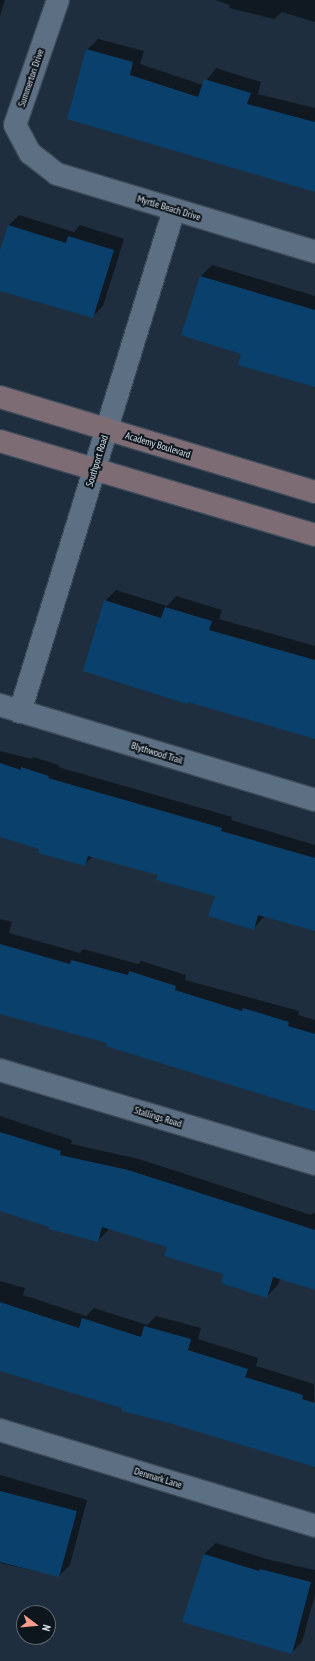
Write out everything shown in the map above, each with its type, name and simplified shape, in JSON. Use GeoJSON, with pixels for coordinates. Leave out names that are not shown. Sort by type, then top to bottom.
{"type":"FeatureCollection","features":[{"type":"Feature","properties":{"kind":"main road","name":"Academy Boulevard"},"geometry":{"type":"LineString","coordinates":[[0,398],[315,492]]}},
{"type":"Feature","properties":{"kind":"main road"},"geometry":{"type":"LineString","coordinates":[[0,441],[315,535]]}},
{"type":"Feature","properties":{"kind":"street","name":"Summerton Drive"},"geometry":{"type":"LineString","coordinates":[[30,153],[15,125],[58,0]]}},
{"type":"Feature","properties":{"kind":"street","name":"Myrtle Beach Drive"},"geometry":{"type":"LineString","coordinates":[[30,153],[57,174],[315,252]]}},
{"type":"Feature","properties":{"kind":"street","name":"Southport Road"},"geometry":{"type":"LineString","coordinates":[[10,709],[95,469],[174,210]]}},
{"type":"Feature","properties":{"kind":"street","name":"Blythwood Trail"},"geometry":{"type":"LineString","coordinates":[[10,709],[315,800]]}},
{"type":"Feature","properties":{"kind":"street","name":"Stallings Road"},"geometry":{"type":"LineString","coordinates":[[0,1070],[315,1164]]}},
{"type":"Feature","properties":{"kind":"street","name":"Denmark Lane"},"geometry":{"type":"LineString","coordinates":[[0,1430],[315,1526]]}},
{"type":"Feature","properties":{"kind":"building"},"geometry":{"type":"Polygon","coordinates":[[[86,49],[133,62],[130,75],[198,97],[204,79],[251,93],[247,104],[315,122],[315,192],[67,119],[86,49]]]}},
{"type":"Feature","properties":{"kind":"building"},"geometry":{"type":"Polygon","coordinates":[[[8,225],[66,243],[68,236],[114,250],[93,318],[0,291],[0,250],[8,225]]]}},
{"type":"Feature","properties":{"kind":"building"},"geometry":{"type":"Polygon","coordinates":[[[200,276],[315,310],[315,387],[238,365],[241,354],[181,335],[200,276]]]}},
{"type":"Feature","properties":{"kind":"building"},"geometry":{"type":"Polygon","coordinates":[[[104,600],[161,618],[165,607],[212,621],[209,630],[315,660],[315,739],[188,702],[187,704],[83,671],[104,600]]]}},
{"type":"Feature","properties":{"kind":"building"},"geometry":{"type":"Polygon","coordinates":[[[0,763],[21,770],[21,767],[49,776],[48,778],[222,828],[221,831],[315,858],[315,931],[258,915],[254,930],[208,916],[215,896],[156,880],[158,875],[88,856],[85,866],[38,853],[39,849],[0,837],[0,763]]]}},
{"type":"Feature","properties":{"kind":"building"},"geometry":{"type":"Polygon","coordinates":[[[0,944],[70,964],[71,960],[128,975],[129,971],[176,986],[175,990],[242,1011],[243,1008],[289,1022],[288,1026],[315,1034],[315,1111],[106,1046],[107,1043],[0,1014],[0,944]]]}},
{"type":"Feature","properties":{"kind":"building"},"geometry":{"type":"Polygon","coordinates":[[[0,1132],[61,1151],[60,1155],[128,1170],[315,1230],[315,1290],[273,1277],[267,1298],[221,1283],[223,1274],[164,1256],[167,1247],[102,1227],[98,1242],[49,1229],[49,1227],[0,1211],[0,1132]]]}},
{"type":"Feature","properties":{"kind":"building"},"geometry":{"type":"Polygon","coordinates":[[[0,1302],[79,1328],[82,1318],[141,1337],[144,1326],[191,1339],[188,1350],[248,1369],[245,1377],[303,1395],[302,1399],[315,1403],[315,1467],[169,1423],[122,1411],[122,1408],[0,1371],[0,1302]]]}},
{"type":"Feature","properties":{"kind":"building"},"geometry":{"type":"Polygon","coordinates":[[[0,1491],[77,1511],[59,1577],[0,1562],[0,1491]]]}},
{"type":"Feature","properties":{"kind":"building"},"geometry":{"type":"Polygon","coordinates":[[[204,1554],[259,1571],[260,1569],[311,1582],[292,1654],[182,1622],[204,1554]]]}}]}
